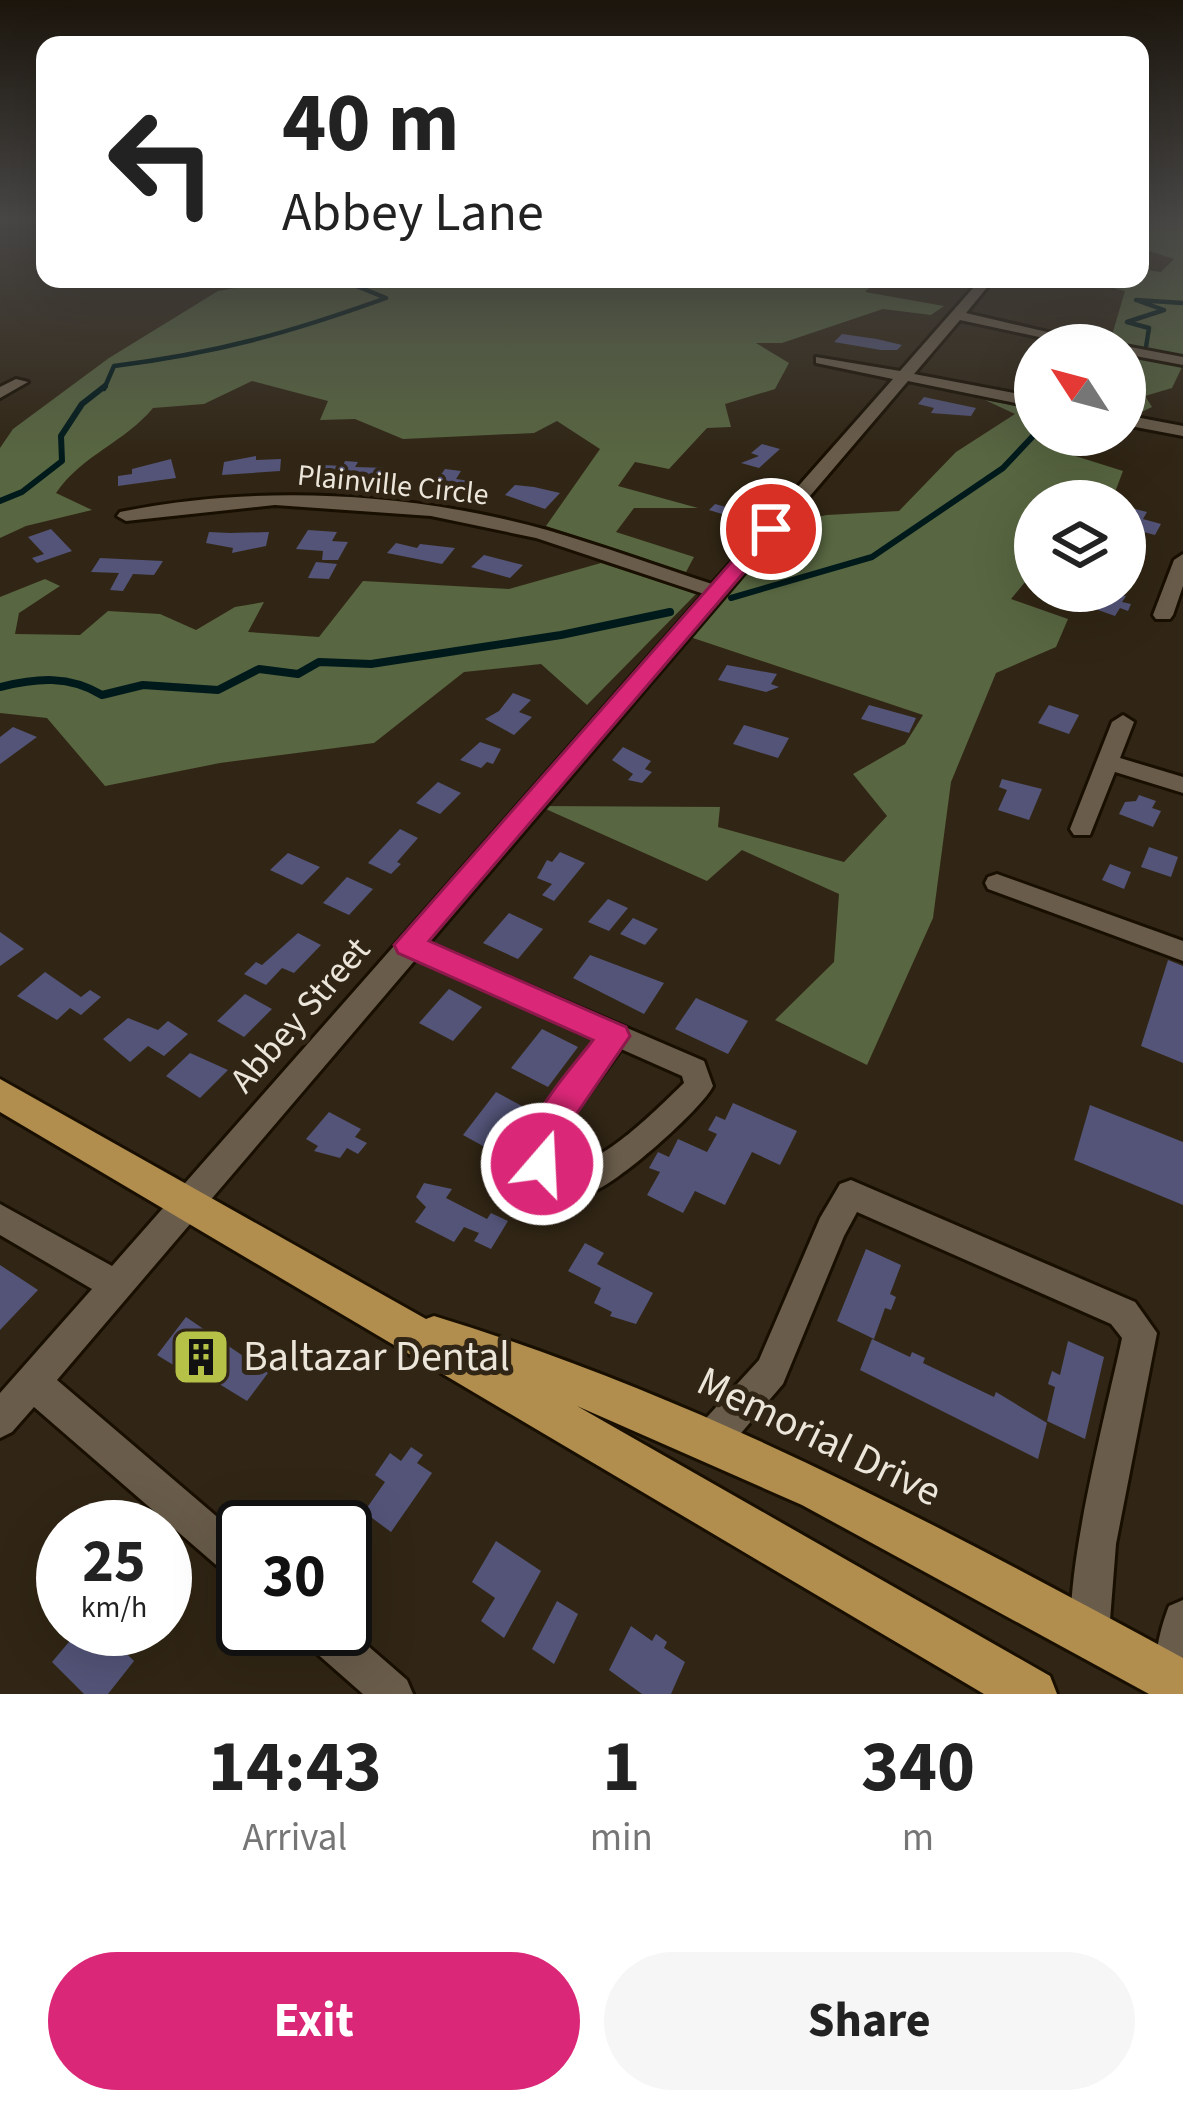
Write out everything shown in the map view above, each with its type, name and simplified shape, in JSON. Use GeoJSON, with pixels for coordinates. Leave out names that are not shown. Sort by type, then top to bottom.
{"type":"FeatureCollection","features":[{"type":"Feature","properties":{"kind":"main road","name":"Memorial Drive"},"geometry":{"type":"LineString","coordinates":[[0,1094],[1032,1694]]}},
{"type":"Feature","properties":{"kind":"main road","name":"Memorial Drive"},"geometry":{"type":"LineString","coordinates":[[391,1325],[531,1365],[712,1440],[1179,1682]]}},
{"type":"Feature","properties":{"kind":"street","name":"Abbey Street"},"geometry":{"type":"LineString","coordinates":[[10,1404],[972,298]]}},
{"type":"Feature","properties":{"kind":"street"},"geometry":{"type":"LineString","coordinates":[[957,315],[1014,327]]}},
{"type":"Feature","properties":{"kind":"street"},"geometry":{"type":"LineString","coordinates":[[1146,354],[1183,361]]}},
{"type":"Feature","properties":{"kind":"street"},"geometry":{"type":"LineString","coordinates":[[821,360],[1014,398]]}},
{"type":"Feature","properties":{"kind":"street"},"geometry":{"type":"LineString","coordinates":[[0,393],[21,382]]}},
{"type":"Feature","properties":{"kind":"street"},"geometry":{"type":"LineString","coordinates":[[1146,424],[1183,431]]}},
{"type":"Feature","properties":{"kind":"street","name":"Plainville Circle"},"geometry":{"type":"LineString","coordinates":[[126,516],[275,500],[431,511],[540,534],[716,592]]}},
{"type":"Feature","properties":{"kind":"street"},"geometry":{"type":"LineString","coordinates":[[1163,615],[1178,589],[1183,560]]}},
{"type":"Feature","properties":{"kind":"street"},"geometry":{"type":"LineString","coordinates":[[1082,830],[1123,722]]}},
{"type":"Feature","properties":{"kind":"street"},"geometry":{"type":"LineString","coordinates":[[1108,762],[1183,785]]}},
{"type":"Feature","properties":{"kind":"street"},"geometry":{"type":"LineString","coordinates":[[998,883],[1183,951]]}},
{"type":"Feature","properties":{"kind":"street"},"geometry":{"type":"LineString","coordinates":[[409,945],[694,1069],[699,1086],[664,1120],[589,1179],[560,1180],[542,1164],[546,1136],[615,1036]]}},
{"type":"Feature","properties":{"kind":"street"},"geometry":{"type":"LineString","coordinates":[[712,1440],[771,1372],[850,1194],[1123,1313],[1140,1334],[1097,1544],[1090,1633]]}},
{"type":"Feature","properties":{"kind":"street"},"geometry":{"type":"LineString","coordinates":[[0,1218],[116,1285]]}},
{"type":"Feature","properties":{"kind":"street"},"geometry":{"type":"LineString","coordinates":[[10,1404],[216,1545]]}},
{"type":"Feature","properties":{"kind":"street"},"geometry":{"type":"LineString","coordinates":[[1179,1682],[1183,1620]]}},
{"type":"Feature","properties":{"kind":"street"},"geometry":{"type":"LineString","coordinates":[[350,1656],[393,1694]]}},
{"type":"Feature","properties":{"kind":"green space"},"geometry":{"type":"Polygon","coordinates":[[[207,298],[899,298],[944,306],[931,315],[883,309],[782,343],[756,343],[789,363],[775,389],[725,404],[731,427],[707,428],[669,469],[635,462],[618,486],[698,508],[634,508],[616,532],[694,557],[686,572],[546,526],[600,449],[557,421],[534,433],[403,439],[355,419],[320,420],[328,401],[252,381],[204,404],[153,408],[78,468],[56,493],[92,510],[26,526],[0,538],[0,448],[13,429],[109,358],[207,298]]]}},
{"type":"Feature","properties":{"kind":"green space"},"geometry":{"type":"Polygon","coordinates":[[[1123,298],[1183,298],[1183,365],[1172,388],[1146,396],[1146,324],[1115,324],[1123,298]]]}},
{"type":"Feature","properties":{"kind":"green space"},"geometry":{"type":"Polygon","coordinates":[[[985,400],[1014,406],[1014,414],[985,400]]]}},
{"type":"Feature","properties":{"kind":"green space"},"geometry":{"type":"Polygon","coordinates":[[[1014,415],[1014,456],[1075,456],[1123,471],[1120,480],[1014,480],[1014,612],[1048,612],[1068,619],[1056,647],[996,673],[951,782],[933,918],[867,1065],[775,1020],[834,962],[839,894],[742,850],[707,881],[539,806],[720,807],[718,827],[844,862],[887,816],[853,774],[905,744],[923,715],[690,637],[790,522],[899,511],[956,452],[1014,415]]]}},
{"type":"Feature","properties":{"kind":"green space"},"geometry":{"type":"Polygon","coordinates":[[[601,563],[696,594],[587,705],[541,664],[464,672],[374,743],[220,763],[105,786],[47,718],[0,713],[0,597],[45,579],[60,586],[19,613],[15,634],[80,635],[108,611],[160,614],[196,630],[235,607],[264,602],[248,632],[319,637],[363,581],[509,589],[601,563]]]}},
{"type":"Feature","properties":{"kind":"building"},"geometry":{"type":"Polygon","coordinates":[[[842,334],[902,345],[897,350],[881,350],[834,342],[842,334]]]}},
{"type":"Feature","properties":{"kind":"building"},"geometry":{"type":"Polygon","coordinates":[[[924,397],[976,408],[971,416],[931,413],[934,408],[918,404],[924,397]]]}},
{"type":"Feature","properties":{"kind":"building"},"geometry":{"type":"Polygon","coordinates":[[[762,444],[780,449],[759,468],[741,463],[759,456],[751,453],[762,444]]]}},
{"type":"Feature","properties":{"kind":"building"},"geometry":{"type":"Polygon","coordinates":[[[256,456],[256,460],[281,459],[280,471],[222,475],[224,462],[256,456]]]}},
{"type":"Feature","properties":{"kind":"building"},"geometry":{"type":"Polygon","coordinates":[[[171,459],[176,478],[118,486],[118,476],[171,459]]]}},
{"type":"Feature","properties":{"kind":"building"},"geometry":{"type":"Polygon","coordinates":[[[345,461],[358,462],[355,467],[387,468],[381,481],[317,477],[323,465],[343,466],[345,461]]]}},
{"type":"Feature","properties":{"kind":"building"},"geometry":{"type":"Polygon","coordinates":[[[445,469],[461,471],[456,479],[477,482],[469,492],[420,481],[426,474],[440,476],[445,469]]]}},
{"type":"Feature","properties":{"kind":"building"},"geometry":{"type":"Polygon","coordinates":[[[515,485],[560,493],[545,509],[505,495],[515,485]]]}},
{"type":"Feature","properties":{"kind":"building"},"geometry":{"type":"Polygon","coordinates":[[[735,499],[759,510],[752,518],[735,518],[709,510],[715,504],[726,507],[735,499]]]}},
{"type":"Feature","properties":{"kind":"building"},"geometry":{"type":"Polygon","coordinates":[[[1146,520],[1161,524],[1155,535],[1146,533],[1146,520]]]}},
{"type":"Feature","properties":{"kind":"building"},"geometry":{"type":"Polygon","coordinates":[[[51,529],[72,551],[37,563],[32,558],[44,554],[28,537],[51,529]]]}},
{"type":"Feature","properties":{"kind":"building"},"geometry":{"type":"Polygon","coordinates":[[[308,530],[337,532],[332,541],[348,542],[338,560],[322,560],[323,551],[296,549],[308,530]]]}},
{"type":"Feature","properties":{"kind":"building"},"geometry":{"type":"Polygon","coordinates":[[[209,532],[269,532],[266,546],[232,553],[233,548],[206,543],[209,532]]]}},
{"type":"Feature","properties":{"kind":"building"},"geometry":{"type":"Polygon","coordinates":[[[396,543],[455,548],[442,564],[387,553],[396,543]]]}},
{"type":"Feature","properties":{"kind":"building"},"geometry":{"type":"Polygon","coordinates":[[[484,555],[523,565],[510,578],[471,567],[484,555]]]}},
{"type":"Feature","properties":{"kind":"building"},"geometry":{"type":"Polygon","coordinates":[[[100,558],[163,561],[154,575],[133,574],[123,591],[110,590],[119,573],[91,572],[100,558]]]}},
{"type":"Feature","properties":{"kind":"building"},"geometry":{"type":"Polygon","coordinates":[[[316,562],[337,564],[329,579],[308,578],[316,562]]]}},
{"type":"Feature","properties":{"kind":"building"},"geometry":{"type":"Polygon","coordinates":[[[727,665],[777,674],[771,684],[779,687],[766,692],[718,680],[727,665]]]}},
{"type":"Feature","properties":{"kind":"building"},"geometry":{"type":"Polygon","coordinates":[[[513,693],[531,700],[519,712],[532,717],[514,735],[485,719],[499,711],[513,693]]]}},
{"type":"Feature","properties":{"kind":"building"},"geometry":{"type":"Polygon","coordinates":[[[869,705],[916,718],[909,733],[861,719],[869,705]]]}},
{"type":"Feature","properties":{"kind":"building"},"geometry":{"type":"Polygon","coordinates":[[[1049,705],[1079,715],[1069,734],[1038,723],[1049,705]]]}},
{"type":"Feature","properties":{"kind":"building"},"geometry":{"type":"Polygon","coordinates":[[[744,725],[789,738],[778,758],[733,744],[744,725]]]}},
{"type":"Feature","properties":{"kind":"building"},"geometry":{"type":"Polygon","coordinates":[[[13,727],[37,737],[0,764],[0,737],[13,727]]]}},
{"type":"Feature","properties":{"kind":"building"},"geometry":{"type":"Polygon","coordinates":[[[480,742],[501,749],[493,764],[487,762],[481,768],[460,760],[480,742]]]}},
{"type":"Feature","properties":{"kind":"building"},"geometry":{"type":"Polygon","coordinates":[[[623,747],[651,761],[645,769],[652,772],[642,783],[628,780],[633,774],[612,760],[623,747]]]}},
{"type":"Feature","properties":{"kind":"building"},"geometry":{"type":"Polygon","coordinates":[[[1002,779],[1042,789],[1029,820],[998,810],[1007,790],[999,787],[1002,779]]]}},
{"type":"Feature","properties":{"kind":"building"},"geometry":{"type":"Polygon","coordinates":[[[438,782],[461,793],[440,814],[416,803],[438,782]]]}},
{"type":"Feature","properties":{"kind":"building"},"geometry":{"type":"Polygon","coordinates":[[[1139,795],[1156,801],[1152,808],[1161,811],[1153,827],[1119,814],[1125,802],[1136,801],[1139,795]]]}},
{"type":"Feature","properties":{"kind":"building"},"geometry":{"type":"Polygon","coordinates":[[[400,829],[418,838],[397,862],[401,864],[391,874],[368,863],[400,829]]]}},
{"type":"Feature","properties":{"kind":"building"},"geometry":{"type":"Polygon","coordinates":[[[1149,847],[1178,857],[1171,877],[1141,867],[1149,847]]]}},
{"type":"Feature","properties":{"kind":"building"},"geometry":{"type":"Polygon","coordinates":[[[560,852],[585,863],[554,901],[542,895],[552,884],[537,878],[547,860],[552,862],[560,852]]]}},
{"type":"Feature","properties":{"kind":"building"},"geometry":{"type":"Polygon","coordinates":[[[288,853],[320,867],[302,885],[270,870],[288,853]]]}},
{"type":"Feature","properties":{"kind":"building"},"geometry":{"type":"Polygon","coordinates":[[[1110,864],[1131,872],[1124,889],[1102,880],[1110,864]]]}},
{"type":"Feature","properties":{"kind":"building"},"geometry":{"type":"Polygon","coordinates":[[[347,877],[373,889],[349,915],[323,903],[347,877]]]}},
{"type":"Feature","properties":{"kind":"building"},"geometry":{"type":"Polygon","coordinates":[[[608,899],[628,908],[609,931],[588,922],[608,899]]]}},
{"type":"Feature","properties":{"kind":"building"},"geometry":{"type":"Polygon","coordinates":[[[509,913],[543,929],[518,959],[483,943],[509,913]]]}},
{"type":"Feature","properties":{"kind":"building"},"geometry":{"type":"Polygon","coordinates":[[[633,918],[658,929],[645,945],[620,934],[633,918]]]}},
{"type":"Feature","properties":{"kind":"building"},"geometry":{"type":"Polygon","coordinates":[[[0,932],[24,949],[0,966],[0,932]]]}},
{"type":"Feature","properties":{"kind":"building"},"geometry":{"type":"Polygon","coordinates":[[[298,933],[321,945],[294,973],[282,968],[266,985],[244,974],[256,962],[262,965],[298,933]]]}},
{"type":"Feature","properties":{"kind":"building"},"geometry":{"type":"Polygon","coordinates":[[[590,955],[664,983],[644,1014],[573,978],[590,955]]]}},
{"type":"Feature","properties":{"kind":"building"},"geometry":{"type":"Polygon","coordinates":[[[1168,960],[1183,966],[1183,1063],[1141,1046],[1168,960]]]}},
{"type":"Feature","properties":{"kind":"building"},"geometry":{"type":"Polygon","coordinates":[[[45,972],[81,997],[90,990],[101,997],[81,1015],[70,1008],[57,1020],[17,996],[45,972]]]}},
{"type":"Feature","properties":{"kind":"building"},"geometry":{"type":"Polygon","coordinates":[[[449,989],[482,1007],[453,1041],[419,1023],[449,989]]]}},
{"type":"Feature","properties":{"kind":"building"},"geometry":{"type":"Polygon","coordinates":[[[245,994],[272,1009],[244,1037],[217,1021],[245,994]]]}},
{"type":"Feature","properties":{"kind":"building"},"geometry":{"type":"Polygon","coordinates":[[[696,998],[748,1021],[728,1054],[675,1029],[696,998]]]}},
{"type":"Feature","properties":{"kind":"building"},"geometry":{"type":"Polygon","coordinates":[[[128,1018],[158,1030],[168,1021],[188,1034],[164,1056],[148,1046],[130,1062],[103,1039],[128,1018]]]}},
{"type":"Feature","properties":{"kind":"building"},"geometry":{"type":"Polygon","coordinates":[[[542,1029],[578,1047],[548,1087],[511,1068],[542,1029]]]}},
{"type":"Feature","properties":{"kind":"building"},"geometry":{"type":"Polygon","coordinates":[[[190,1053],[228,1070],[200,1098],[166,1076],[190,1053]]]}},
{"type":"Feature","properties":{"kind":"building"},"geometry":{"type":"Polygon","coordinates":[[[496,1092],[533,1112],[501,1156],[463,1135],[496,1092]]]}},
{"type":"Feature","properties":{"kind":"building"},"geometry":{"type":"Polygon","coordinates":[[[733,1103],[797,1131],[780,1165],[752,1152],[725,1205],[695,1191],[683,1213],[647,1195],[660,1172],[649,1168],[658,1152],[669,1157],[678,1139],[707,1152],[717,1134],[708,1130],[716,1116],[725,1120],[733,1103]]]}},
{"type":"Feature","properties":{"kind":"building"},"geometry":{"type":"Polygon","coordinates":[[[1090,1105],[1183,1142],[1183,1205],[1074,1160],[1090,1105]]]}},
{"type":"Feature","properties":{"kind":"building"},"geometry":{"type":"Polygon","coordinates":[[[329,1112],[361,1129],[355,1137],[367,1143],[358,1154],[347,1148],[340,1158],[314,1151],[318,1146],[306,1139],[329,1112]]]}},
{"type":"Feature","properties":{"kind":"building"},"geometry":{"type":"Polygon","coordinates":[[[424,1183],[452,1189],[446,1198],[487,1219],[491,1213],[508,1221],[491,1249],[474,1241],[479,1233],[464,1227],[454,1242],[415,1222],[426,1207],[416,1197],[424,1183]]]}},
{"type":"Feature","properties":{"kind":"building"},"geometry":{"type":"Polygon","coordinates":[[[585,1243],[604,1253],[597,1264],[653,1293],[636,1324],[610,1316],[612,1312],[594,1303],[601,1288],[568,1271],[585,1243]]]}},
{"type":"Feature","properties":{"kind":"building"},"geometry":{"type":"Polygon","coordinates":[[[866,1249],[901,1265],[890,1294],[896,1297],[891,1310],[885,1308],[874,1339],[837,1321],[866,1249]]]}},
{"type":"Feature","properties":{"kind":"building"},"geometry":{"type":"Polygon","coordinates":[[[0,1265],[38,1290],[0,1330],[0,1265]]]}},
{"type":"Feature","properties":{"kind":"building","name":"Baltazar Dental"},"geometry":{"type":"Polygon","coordinates":[[[186,1317],[268,1373],[247,1401],[180,1360],[175,1366],[157,1355],[186,1317]]]}},
{"type":"Feature","properties":{"kind":"building"},"geometry":{"type":"Polygon","coordinates":[[[872,1339],[910,1357],[912,1352],[925,1358],[923,1363],[994,1397],[996,1392],[1047,1423],[1038,1459],[860,1370],[872,1339]]]}},
{"type":"Feature","properties":{"kind":"building"},"geometry":{"type":"Polygon","coordinates":[[[1068,1341],[1104,1357],[1085,1439],[1047,1421],[1055,1387],[1048,1384],[1052,1371],[1060,1375],[1068,1341]]]}},
{"type":"Feature","properties":{"kind":"building"},"geometry":{"type":"Polygon","coordinates":[[[411,1447],[423,1455],[417,1463],[432,1473],[391,1532],[372,1518],[372,1501],[385,1482],[375,1475],[390,1453],[401,1461],[411,1447]]]}},
{"type":"Feature","properties":{"kind":"building"},"geometry":{"type":"Polygon","coordinates":[[[496,1541],[541,1571],[504,1638],[481,1621],[495,1598],[472,1582],[496,1541]]]}},
{"type":"Feature","properties":{"kind":"building"},"geometry":{"type":"Polygon","coordinates":[[[557,1601],[578,1614],[554,1664],[532,1649],[557,1601]]]}},
{"type":"Feature","properties":{"kind":"building"},"geometry":{"type":"Polygon","coordinates":[[[631,1626],[652,1641],[656,1634],[667,1642],[664,1648],[685,1662],[671,1694],[642,1694],[609,1670],[631,1626]]]}},
{"type":"Feature","properties":{"kind":"building"},"geometry":{"type":"Polygon","coordinates":[[[57,1656],[129,1656],[134,1661],[108,1694],[84,1694],[52,1662],[57,1656]]]}},
{"type":"Feature","properties":{"kind":"waterway"},"geometry":{"type":"LineString","coordinates":[[104,389],[114,366],[252,340],[386,298]]}},
{"type":"Feature","properties":{"kind":"waterway"},"geometry":{"type":"LineString","coordinates":[[1134,324],[1127,322],[1164,310],[1136,300],[1183,303]]}},
{"type":"Feature","properties":{"kind":"waterway"},"geometry":{"type":"LineString","coordinates":[[1146,327],[1146,347]]}},
{"type":"Feature","properties":{"kind":"waterway"},"geometry":{"type":"LineString","coordinates":[[0,501],[22,492],[62,461],[61,436],[82,404],[105,386]]}},
{"type":"Feature","properties":{"kind":"waterway"},"geometry":{"type":"LineString","coordinates":[[731,598],[872,557],[1014,456]]}},
{"type":"Feature","properties":{"kind":"waterway"},"geometry":{"type":"LineString","coordinates":[[0,687],[52,680],[102,695],[143,685],[218,690],[259,669],[298,674],[319,662],[371,664],[561,635],[670,612]]}},
{"type":"Feature","properties":{"kind":"place","name":"Baltazar Dental"},"geometry":{"type":"Point","coordinates":[201,1357]}},
{"type":"Feature","properties":{"kind":"route"},"geometry":{"type":"LineString","coordinates":[[542,1164],[546,1136],[561,1108],[615,1036],[409,945],[771,529]]}}]}
